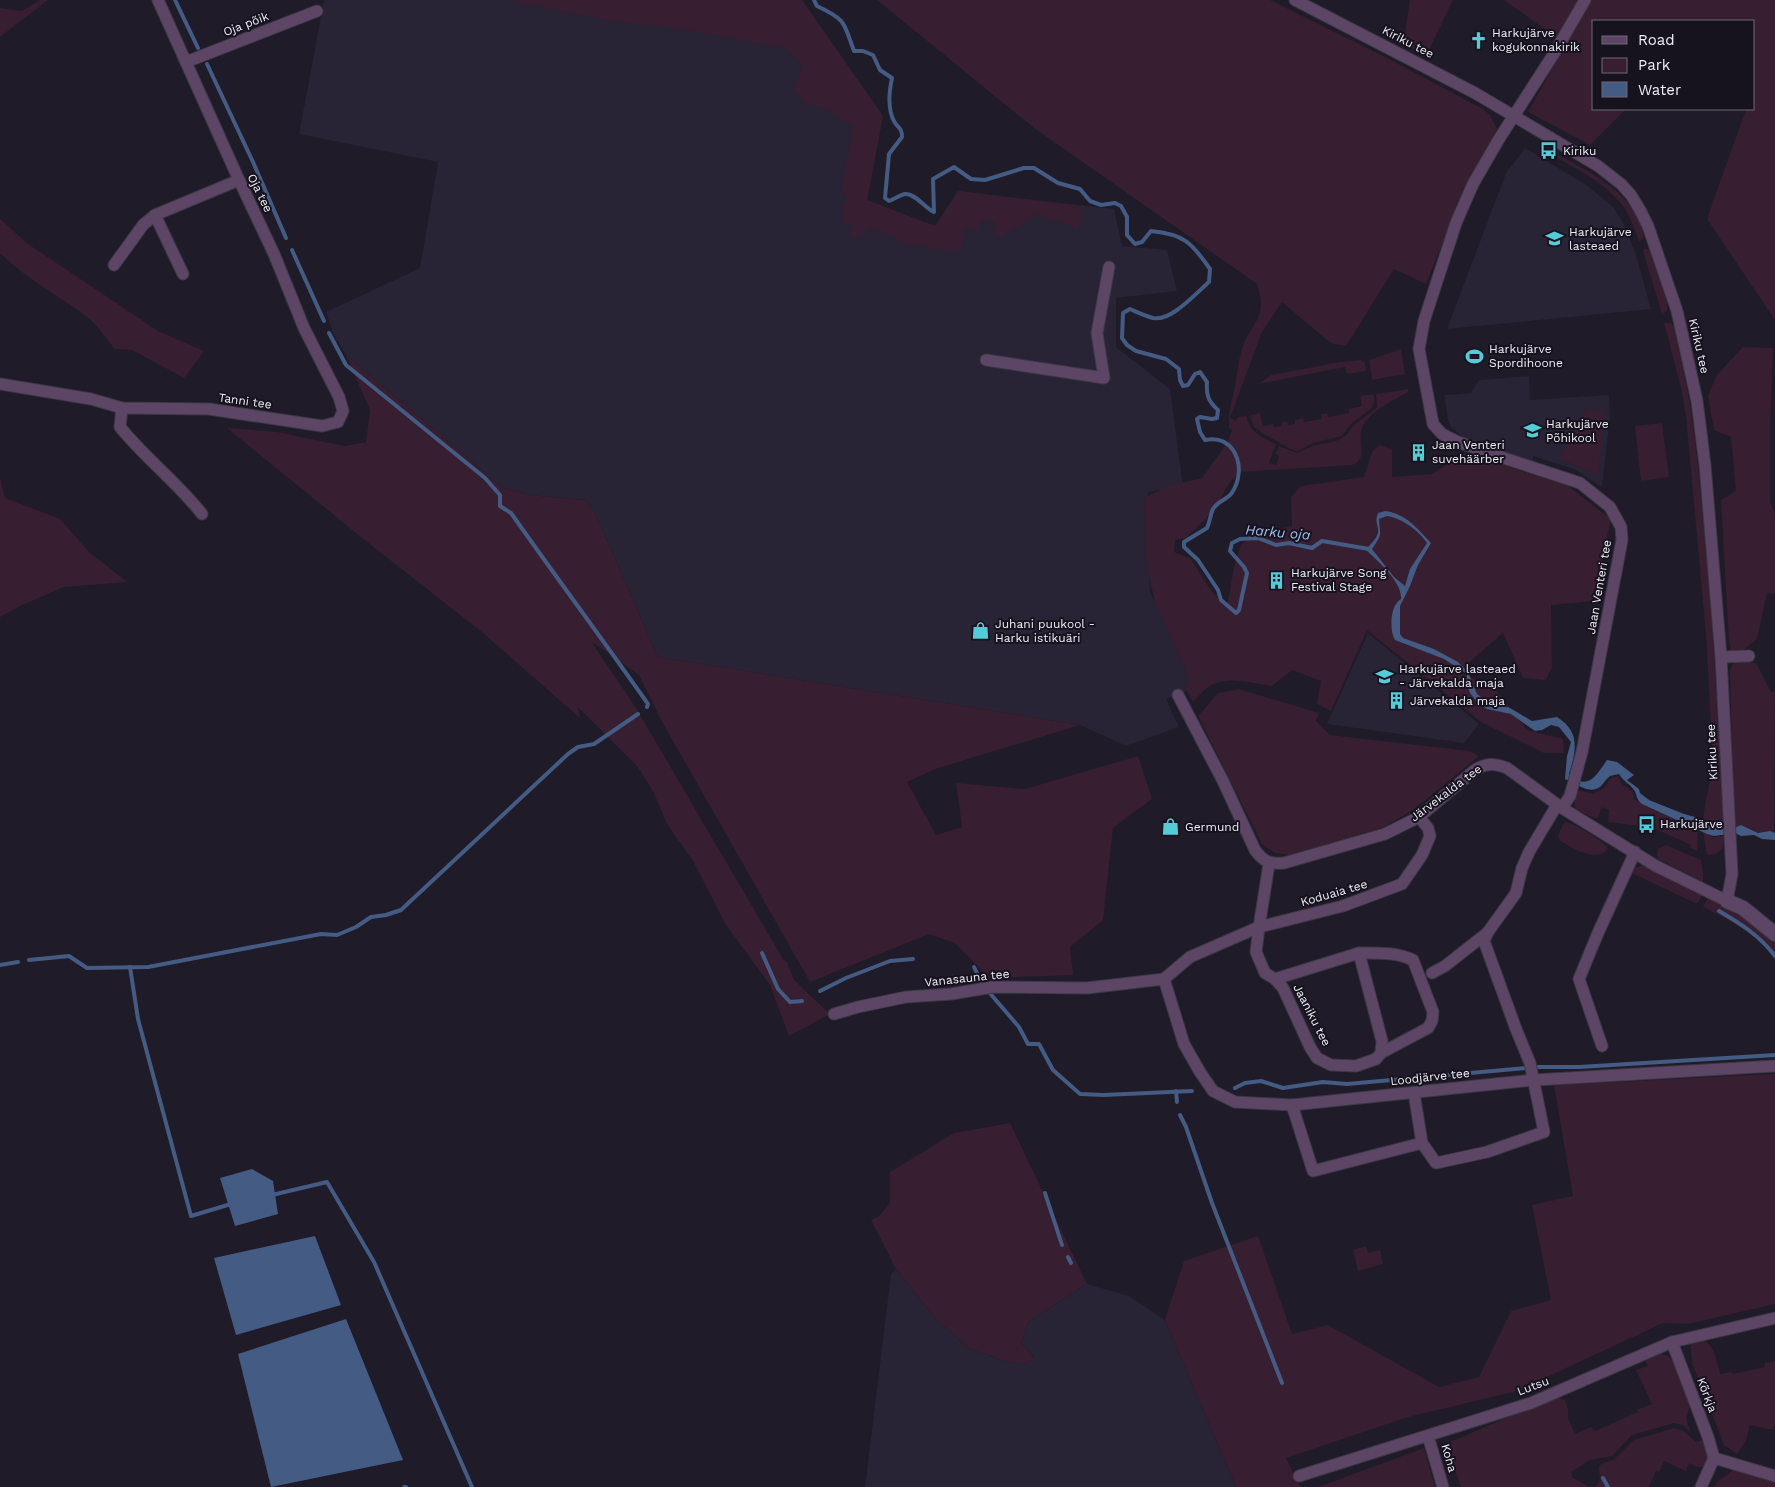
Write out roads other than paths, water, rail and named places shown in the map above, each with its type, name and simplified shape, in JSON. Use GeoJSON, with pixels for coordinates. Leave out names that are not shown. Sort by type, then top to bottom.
{"type":"FeatureCollection","features":[{"type":"Feature","properties":{"kind":"street","name":"Oja tee"},"geometry":{"type":"LineString","coordinates":[[158,0],[274,254],[304,328],[339,398]]}},
{"type":"Feature","properties":{"kind":"street","name":"Kiriku tee"},"geometry":{"type":"LineString","coordinates":[[1295,0],[1427,67],[1514,116],[1610,175],[1632,195],[1648,226],[1677,311],[1697,401],[1705,465],[1721,657],[1732,874],[1727,901]]}},
{"type":"Feature","properties":{"kind":"street","name":"Jaan Venteri tee"},"geometry":{"type":"LineString","coordinates":[[1432,973],[1446,966],[1488,932],[1516,893],[1522,868],[1529,852],[1559,807],[1570,796],[1582,752],[1622,540],[1621,527],[1610,508],[1580,483],[1448,438],[1433,424],[1419,349],[1432,297],[1456,223],[1473,184],[1585,0]]}},
{"type":"Feature","properties":{"kind":"street","name":"Oja põik"},"geometry":{"type":"LineString","coordinates":[[186,62],[317,11]]}},
{"type":"Feature","properties":{"kind":"street"},"geometry":{"type":"LineString","coordinates":[[114,266],[143,225],[156,215],[239,180]]}},
{"type":"Feature","properties":{"kind":"street"},"geometry":{"type":"LineString","coordinates":[[156,215],[183,274]]}},
{"type":"Feature","properties":{"kind":"street"},"geometry":{"type":"LineString","coordinates":[[986,360],[1104,378],[1097,334],[1109,267]]}},
{"type":"Feature","properties":{"kind":"street","name":"Tanni tee"},"geometry":{"type":"LineString","coordinates":[[0,384],[91,399],[122,408],[209,409],[322,426],[338,422],[344,410],[339,398]]}},
{"type":"Feature","properties":{"kind":"street"},"geometry":{"type":"LineString","coordinates":[[122,408],[120,427],[136,447],[194,503],[202,514]]}},
{"type":"Feature","properties":{"kind":"street"},"geometry":{"type":"LineString","coordinates":[[1721,657],[1749,656]]}},
{"type":"Feature","properties":{"kind":"street"},"geometry":{"type":"LineString","coordinates":[[1164,979],[1190,957],[1259,927],[1269,864],[1261,859],[1255,850],[1223,781],[1178,695]]}},
{"type":"Feature","properties":{"kind":"street","name":"Järvekalda tee"},"geometry":{"type":"LineString","coordinates":[[1269,864],[1284,863],[1385,834],[1419,816],[1484,764],[1496,764],[1507,768],[1559,807],[1656,866],[1750,913],[1775,934]]}},
{"type":"Feature","properties":{"kind":"street","name":"Koduaia tee"},"geometry":{"type":"LineString","coordinates":[[1259,927],[1343,906],[1402,884],[1422,855],[1430,836],[1428,828],[1419,816]]}},
{"type":"Feature","properties":{"kind":"street"},"geometry":{"type":"LineString","coordinates":[[1602,1046],[1579,979],[1635,852]]}},
{"type":"Feature","properties":{"kind":"street","name":"Jaaniku tee"},"geometry":{"type":"LineString","coordinates":[[1259,927],[1256,952],[1265,973],[1275,979],[1283,988],[1310,1047],[1318,1058],[1331,1065],[1356,1066],[1376,1059],[1381,1053],[1428,1028],[1432,1021],[1433,1012],[1413,960],[1406,956],[1386,953],[1358,953],[1275,979]]}},
{"type":"Feature","properties":{"kind":"street"},"geometry":{"type":"LineString","coordinates":[[1414,1093],[1422,1143],[1436,1163],[1487,1152],[1544,1132],[1532,1073],[1484,941],[1488,932]]}},
{"type":"Feature","properties":{"kind":"street"},"geometry":{"type":"LineString","coordinates":[[1358,953],[1382,1041],[1381,1053]]}},
{"type":"Feature","properties":{"kind":"street","name":"Vanasauna tee"},"geometry":{"type":"LineString","coordinates":[[834,1014],[906,997],[951,994],[993,986],[1087,988],[1164,979]]}},
{"type":"Feature","properties":{"kind":"street","name":"Loodjärve tee"},"geometry":{"type":"LineString","coordinates":[[1164,979],[1184,1044],[1200,1072],[1213,1091],[1235,1102],[1292,1105],[1414,1093],[1532,1073],[1775,1066]]}},
{"type":"Feature","properties":{"kind":"street"},"geometry":{"type":"LineString","coordinates":[[1292,1105],[1313,1171],[1422,1143]]}},
{"type":"Feature","properties":{"kind":"street","name":"Lutsu"},"geometry":{"type":"LineString","coordinates":[[1299,1476],[1531,1403],[1672,1342],[1775,1318]]}},
{"type":"Feature","properties":{"kind":"street","name":"Kõrkja"},"geometry":{"type":"LineString","coordinates":[[1672,1342],[1708,1437],[1714,1458]]}},
{"type":"Feature","properties":{"kind":"street","name":"Koha"},"geometry":{"type":"LineString","coordinates":[[1428,1436],[1443,1487]]}},
{"type":"Feature","properties":{"kind":"street"},"geometry":{"type":"LineString","coordinates":[[1701,1487],[1714,1458],[1775,1476]]}},
{"type":"Feature","properties":{"kind":"water"},"geometry":{"type":"Polygon","coordinates":[[[1392,512],[1405,518],[1431,543],[1418,565],[1400,606],[1400,634],[1403,638],[1434,649],[1458,662],[1468,672],[1477,694],[1486,701],[1510,708],[1532,721],[1557,717],[1565,723],[1570,729],[1575,742],[1569,774],[1576,779],[1582,782],[1587,781],[1595,776],[1607,760],[1617,762],[1634,775],[1627,780],[1649,800],[1723,829],[1741,825],[1758,833],[1770,831],[1775,833],[1775,840],[1762,839],[1754,835],[1741,836],[1735,833],[1714,836],[1707,834],[1642,804],[1638,800],[1633,788],[1619,774],[1610,776],[1601,786],[1592,790],[1583,788],[1565,779],[1567,756],[1571,742],[1559,727],[1551,725],[1542,730],[1535,731],[1511,714],[1487,709],[1477,702],[1470,693],[1467,684],[1467,674],[1444,659],[1395,640],[1391,624],[1397,602],[1401,599],[1401,593],[1394,579],[1366,550],[1378,533],[1376,519],[1378,513],[1392,512]],[[1387,516],[1379,519],[1380,535],[1372,549],[1394,577],[1405,586],[1410,569],[1427,543],[1410,526],[1387,516]]]}},
{"type":"Feature","properties":{"kind":"water"},"geometry":{"type":"Polygon","coordinates":[[[252,1169],[273,1181],[278,1214],[235,1226],[220,1178],[252,1169]]]}},
{"type":"Feature","properties":{"kind":"water"},"geometry":{"type":"Polygon","coordinates":[[[315,1236],[341,1305],[236,1335],[214,1258],[315,1236]]]}},
{"type":"Feature","properties":{"kind":"water"},"geometry":{"type":"Polygon","coordinates":[[[346,1319],[403,1460],[271,1487],[238,1354],[346,1319]]]}},
{"type":"Feature","properties":{"kind":"waterway"},"geometry":{"type":"LineString","coordinates":[[175,0],[198,48]]}},
{"type":"Feature","properties":{"kind":"waterway","name":"Harku oja"},"geometry":{"type":"LineString","coordinates":[[814,0],[817,6],[839,18],[848,33],[854,51],[863,51],[873,55],[880,70],[892,78],[890,107],[892,118],[901,130],[902,137],[889,154],[885,198],[889,201],[909,194],[934,212],[933,179],[954,167],[971,179],[985,180],[1024,168],[1034,168],[1058,183],[1080,189],[1090,201],[1101,205],[1115,203],[1121,206],[1127,217],[1127,235],[1135,244],[1142,242],[1151,231],[1179,237],[1192,246],[1210,269],[1209,282],[1183,306],[1168,316],[1153,318],[1130,309],[1123,313],[1122,338],[1127,345],[1136,351],[1166,359],[1179,369],[1180,380],[1183,386],[1188,385],[1195,374],[1200,372],[1207,382],[1208,398],[1218,410],[1217,418],[1200,417],[1197,419],[1200,432],[1205,440],[1213,439],[1224,442],[1236,455],[1239,472],[1234,489],[1229,496],[1213,509],[1207,528],[1184,542],[1184,547],[1198,560],[1218,590],[1221,600],[1236,613],[1239,610],[1247,573],[1230,551],[1232,543],[1240,539],[1258,538],[1276,545],[1289,543],[1312,548],[1322,541],[1369,549]]}},
{"type":"Feature","properties":{"kind":"waterway"},"geometry":{"type":"LineString","coordinates":[[207,64],[286,238]]}},
{"type":"Feature","properties":{"kind":"waterway"},"geometry":{"type":"LineString","coordinates":[[292,250],[324,321]]}},
{"type":"Feature","properties":{"kind":"waterway"},"geometry":{"type":"LineString","coordinates":[[329,333],[346,365],[485,478],[500,495],[500,506],[511,513],[648,704],[647,707]]}},
{"type":"Feature","properties":{"kind":"waterway"},"geometry":{"type":"LineString","coordinates":[[29,960],[69,956],[87,968],[148,967],[321,934],[337,935],[356,927],[371,917],[401,910],[568,754],[578,747],[594,744],[638,714]]}},
{"type":"Feature","properties":{"kind":"waterway"},"geometry":{"type":"LineString","coordinates":[[1719,911],[1756,936],[1775,956]]}},
{"type":"Feature","properties":{"kind":"waterway"},"geometry":{"type":"LineString","coordinates":[[762,953],[778,989],[790,1002],[802,1001]]}},
{"type":"Feature","properties":{"kind":"waterway"},"geometry":{"type":"LineString","coordinates":[[820,991],[846,978],[890,961],[913,959]]}},
{"type":"Feature","properties":{"kind":"waterway"},"geometry":{"type":"LineString","coordinates":[[0,965],[18,962]]}},
{"type":"Feature","properties":{"kind":"waterway"},"geometry":{"type":"LineString","coordinates":[[130,967],[138,1019],[191,1216],[231,1204]]}},
{"type":"Feature","properties":{"kind":"waterway"},"geometry":{"type":"LineString","coordinates":[[974,967],[982,984]]}},
{"type":"Feature","properties":{"kind":"waterway"},"geometry":{"type":"LineString","coordinates":[[988,991],[1019,1027],[1028,1044],[1039,1044],[1053,1070],[1080,1094],[1103,1095],[1192,1091]]}},
{"type":"Feature","properties":{"kind":"waterway"},"geometry":{"type":"LineString","coordinates":[[1235,1088],[1245,1083],[1261,1081],[1283,1088],[1323,1082],[1347,1084],[1536,1067],[1579,1067],[1775,1055]]}},
{"type":"Feature","properties":{"kind":"waterway"},"geometry":{"type":"LineString","coordinates":[[1176,1091],[1177,1102]]}},
{"type":"Feature","properties":{"kind":"waterway"},"geometry":{"type":"LineString","coordinates":[[1180,1115],[1282,1383]]}},
{"type":"Feature","properties":{"kind":"waterway"},"geometry":{"type":"LineString","coordinates":[[272,1195],[327,1182],[374,1262],[472,1487]]}},
{"type":"Feature","properties":{"kind":"waterway"},"geometry":{"type":"LineString","coordinates":[[1045,1193],[1062,1245]]}},
{"type":"Feature","properties":{"kind":"waterway"},"geometry":{"type":"LineString","coordinates":[[1068,1257],[1071,1263]]}},
{"type":"Feature","properties":{"kind":"waterway"},"geometry":{"type":"LineString","coordinates":[[1603,1478],[1608,1487]]}},
{"type":"Feature","properties":{"kind":"place","name":"Harkujärve kogukonnakirik"},"geometry":{"type":"Point","coordinates":[1478,40]}},
{"type":"Feature","properties":{"kind":"place","name":"Kiriku"},"geometry":{"type":"Point","coordinates":[1549,151]}},
{"type":"Feature","properties":{"kind":"place","name":"Harkujärve lasteaed"},"geometry":{"type":"Point","coordinates":[1555,239]}},
{"type":"Feature","properties":{"kind":"place","name":"Harkujärve Spordihoone"},"geometry":{"type":"Point","coordinates":[1475,356]}},
{"type":"Feature","properties":{"kind":"place","name":"Harkujärve Põhikool"},"geometry":{"type":"Point","coordinates":[1532,431]}},
{"type":"Feature","properties":{"kind":"place","name":"Jaan Venteri suvehäärber"},"geometry":{"type":"Point","coordinates":[1418,452]}},
{"type":"Feature","properties":{"kind":"place","name":"Harkujärve Song Festival Stage"},"geometry":{"type":"Point","coordinates":[1277,580]}},
{"type":"Feature","properties":{"kind":"place","name":"Juhani puukool - Harku istikuäri"},"geometry":{"type":"Point","coordinates":[981,631]}},
{"type":"Feature","properties":{"kind":"place","name":"Harkujärve lasteaed - Järvekalda maja"},"geometry":{"type":"Point","coordinates":[1385,676]}},
{"type":"Feature","properties":{"kind":"place","name":"Järvekalda maja"},"geometry":{"type":"Point","coordinates":[1396,701]}},
{"type":"Feature","properties":{"kind":"place","name":"Harkujärve"},"geometry":{"type":"Point","coordinates":[1646,824]}},
{"type":"Feature","properties":{"kind":"place","name":"Germund"},"geometry":{"type":"Point","coordinates":[1171,827]}}]}
